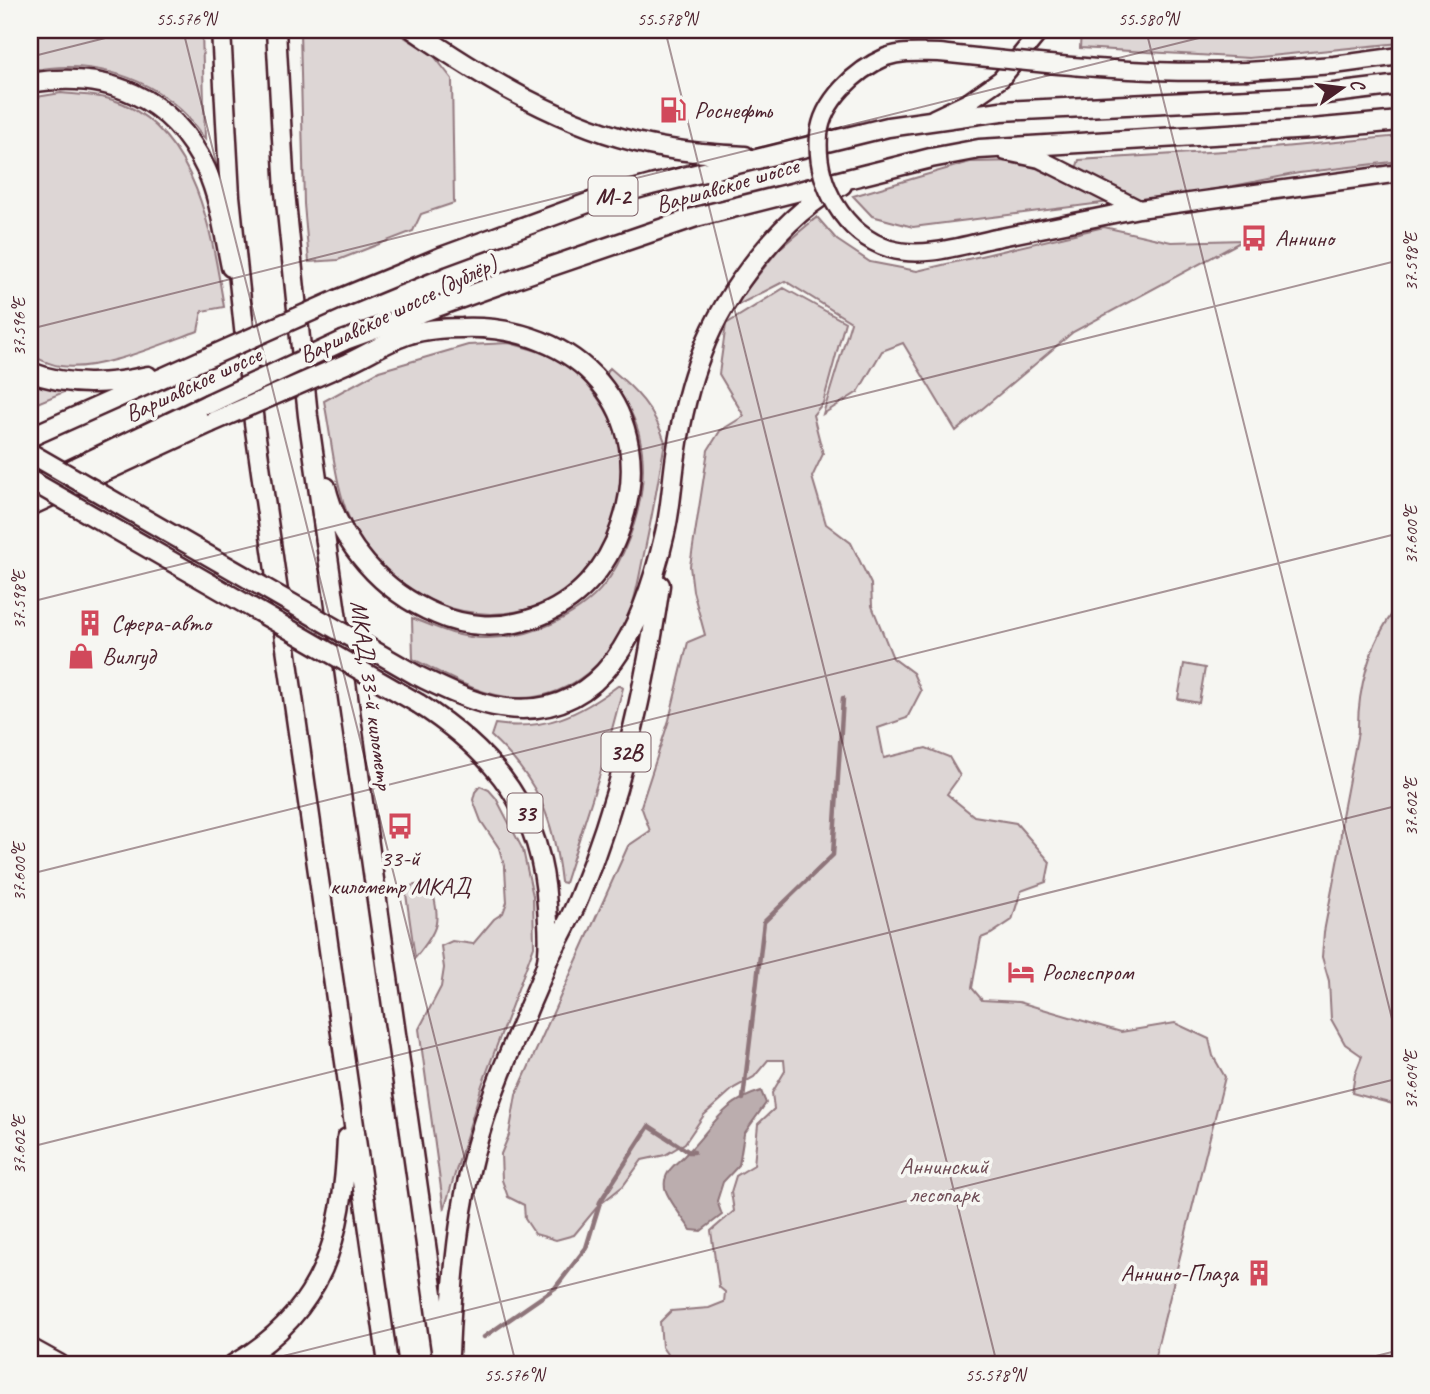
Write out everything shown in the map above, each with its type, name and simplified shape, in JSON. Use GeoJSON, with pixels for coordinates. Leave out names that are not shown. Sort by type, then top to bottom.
{"type":"FeatureCollection","features":[{"type":"Feature","properties":{"kind":"main road"},"geometry":{"type":"LineString","coordinates":[[221,30],[230,196],[246,350],[388,1364]]}},
{"type":"Feature","properties":{"kind":"main road","name":"МКАД, 33-й километр"},"geometry":{"type":"LineString","coordinates":[[276,30],[285,192],[308,416],[443,1364]]}},
{"type":"Feature","properties":{"kind":"main road"},"geometry":{"type":"LineString","coordinates":[[414,30],[539,106],[614,136],[695,153],[759,158]]}},
{"type":"Feature","properties":{"kind":"main road"},"geometry":{"type":"LineString","coordinates":[[932,119],[968,102],[1001,79],[1041,30]]}},
{"type":"Feature","properties":{"kind":"main road"},"geometry":{"type":"LineString","coordinates":[[1400,55],[1334,65],[1186,73],[1135,72],[907,52],[888,57],[864,69],[841,89],[828,109],[819,133],[820,162],[826,188],[839,212],[861,233],[890,248],[915,253],[1139,209],[1400,173]]}},
{"type":"Feature","properties":{"kind":"main road"},"geometry":{"type":"LineString","coordinates":[[30,83],[78,79],[107,83],[155,105],[176,123],[193,145],[207,171],[219,212],[246,350]]}},
{"type":"Feature","properties":{"kind":"main road","name":"Варшавское шоссе"},"geometry":{"type":"LineString","coordinates":[[30,437],[340,299],[452,253],[596,200],[759,158],[932,119],[1001,111],[1309,96],[1400,85]]}},
{"type":"Feature","properties":{"kind":"main road","name":"Варшавское шоссе"},"geometry":{"type":"LineString","coordinates":[[30,489],[345,340],[696,217],[865,174],[979,149],[1400,121]]}},
{"type":"Feature","properties":{"kind":"main road"},"geometry":{"type":"LineString","coordinates":[[979,149],[1040,159],[1139,209]]}},
{"type":"Feature","properties":{"kind":"main road"},"geometry":{"type":"LineString","coordinates":[[30,453],[416,675],[462,696],[494,706],[518,709],[543,707],[568,699],[592,685],[615,662],[633,633],[650,592],[666,528],[689,392],[702,351],[720,313],[743,277],[771,242],[831,190],[865,174]]}},
{"type":"Feature","properties":{"kind":"main road","name":"Варшавское шоссе (дублёр)"},"geometry":{"type":"LineString","coordinates":[[30,506],[348,363],[520,277]]}},
{"type":"Feature","properties":{"kind":"main road"},"geometry":{"type":"LineString","coordinates":[[308,416],[327,492],[344,531],[365,563],[390,587],[419,607],[448,619],[481,626],[517,623],[551,612],[576,595],[599,572],[616,542],[626,510],[633,473],[632,462],[629,439],[616,406],[596,377],[569,355],[540,339],[511,331],[479,327],[410,334]]}},
{"type":"Feature","properties":{"kind":"main road"},"geometry":{"type":"LineString","coordinates":[[30,372],[58,381],[122,381],[202,360]]}},
{"type":"Feature","properties":{"kind":"main road","name":"33"},"geometry":{"type":"LineString","coordinates":[[30,480],[419,705],[445,721],[495,766],[514,792],[540,851],[546,886],[547,962]]}},
{"type":"Feature","properties":{"kind":"main road","name":"32B"},"geometry":{"type":"LineString","coordinates":[[449,1364],[452,1289],[468,1178],[493,1093],[547,962],[579,897],[605,824],[633,729],[654,627],[666,528]]}},
{"type":"Feature","properties":{"kind":"main road"},"geometry":{"type":"LineString","coordinates":[[234,1364],[255,1352],[284,1326],[306,1301],[326,1263],[338,1226],[346,1185],[348,1121],[342,1044]]}},
{"type":"Feature","properties":{"kind":"main road"},"geometry":{"type":"LineString","coordinates":[[30,1348],[59,1364]]}},
{"type":"Feature","properties":{"kind":"green space"},"geometry":{"type":"Polygon","coordinates":[[[30,30],[202,30],[205,139],[184,113],[165,97],[129,78],[91,68],[30,71],[30,30]]]}},
{"type":"Feature","properties":{"kind":"green space"},"geometry":{"type":"Polygon","coordinates":[[[300,30],[393,30],[434,56],[452,79],[454,203],[421,214],[413,231],[338,260],[309,262],[304,204],[300,30]]]}},
{"type":"Feature","properties":{"kind":"green space"},"geometry":{"type":"Polygon","coordinates":[[[1081,30],[1400,30],[1400,43],[1249,58],[1080,48],[1081,30]]]}},
{"type":"Feature","properties":{"kind":"green space"},"geometry":{"type":"Polygon","coordinates":[[[61,93],[101,97],[124,104],[149,120],[169,140],[185,165],[207,220],[224,307],[202,311],[198,331],[129,356],[92,365],[56,365],[30,355],[30,98],[61,93]]]}},
{"type":"Feature","properties":{"kind":"green space"},"geometry":{"type":"Polygon","coordinates":[[[1400,136],[1400,161],[1299,173],[1142,204],[1076,169],[1079,160],[1272,148],[1400,136]]]}},
{"type":"Feature","properties":{"kind":"green space"},"geometry":{"type":"Polygon","coordinates":[[[1021,161],[1110,202],[913,227],[872,216],[853,196],[970,162],[1021,161]]]}},
{"type":"Feature","properties":{"kind":"green space"},"geometry":{"type":"Polygon","coordinates":[[[817,217],[837,240],[870,262],[917,271],[1104,227],[1171,242],[1244,240],[1073,332],[956,431],[903,343],[882,351],[858,392],[823,414],[851,322],[785,281],[732,308],[779,249],[817,217]]]}},
{"type":"Feature","properties":{"kind":"green space","name":"Аннинский лесопарк"},"geometry":{"type":"Polygon","coordinates":[[[784,288],[845,322],[823,403],[813,415],[823,454],[812,477],[826,524],[851,543],[871,584],[872,606],[893,658],[913,673],[921,691],[907,718],[878,728],[884,758],[926,748],[949,757],[960,776],[947,794],[974,816],[1016,823],[1050,862],[1046,882],[1021,891],[1012,920],[981,938],[972,988],[982,1000],[1019,1002],[1121,1032],[1175,1023],[1209,1039],[1213,1056],[1225,1077],[1153,1364],[674,1364],[662,1347],[660,1322],[671,1311],[709,1308],[724,1302],[725,1292],[719,1287],[711,1231],[734,1211],[731,1192],[736,1176],[754,1165],[758,1124],[774,1109],[772,1093],[785,1071],[784,1060],[768,1060],[754,1077],[734,1088],[704,1115],[685,1143],[665,1155],[642,1160],[623,1186],[598,1206],[574,1235],[556,1240],[535,1234],[525,1219],[524,1205],[508,1197],[502,1180],[501,1154],[509,1135],[516,1095],[628,846],[650,831],[641,806],[669,720],[688,642],[705,635],[693,591],[690,566],[708,450],[720,431],[744,416],[719,374],[726,324],[784,288]]]}},
{"type":"Feature","properties":{"kind":"green space"},"geometry":{"type":"Polygon","coordinates":[[[509,343],[564,363],[593,392],[607,412],[616,434],[622,462],[621,485],[608,533],[581,575],[564,591],[532,608],[505,613],[476,613],[449,608],[411,590],[387,572],[367,550],[346,511],[324,401],[379,371],[468,345],[509,343]]]}},
{"type":"Feature","properties":{"kind":"green space"},"geometry":{"type":"Polygon","coordinates":[[[610,368],[643,401],[656,419],[665,442],[635,596],[627,621],[614,643],[593,669],[580,679],[551,693],[535,697],[518,698],[490,694],[413,659],[412,618],[465,636],[484,638],[519,634],[571,614],[599,591],[610,577],[634,524],[640,502],[643,468],[639,434],[625,402],[606,373],[610,368]]]}},
{"type":"Feature","properties":{"kind":"green space"},"geometry":{"type":"Polygon","coordinates":[[[31,382],[64,392],[30,406],[31,382]]]}},
{"type":"Feature","properties":{"kind":"green space"},"geometry":{"type":"Polygon","coordinates":[[[1396,609],[1400,610],[1400,1106],[1352,1093],[1362,1056],[1345,1044],[1331,1019],[1329,981],[1322,957],[1340,847],[1342,816],[1358,732],[1363,684],[1372,651],[1396,609]]]}},
{"type":"Feature","properties":{"kind":"green space"},"geometry":{"type":"Polygon","coordinates":[[[1184,664],[1205,668],[1199,703],[1178,699],[1184,664]]]}},
{"type":"Feature","properties":{"kind":"green space"},"geometry":{"type":"Polygon","coordinates":[[[619,685],[623,688],[600,774],[565,883],[561,882],[554,839],[541,802],[521,768],[491,736],[495,724],[513,726],[546,723],[590,705],[619,685]]]}},
{"type":"Feature","properties":{"kind":"green space"},"geometry":{"type":"Polygon","coordinates":[[[480,786],[489,790],[496,798],[523,850],[533,896],[534,946],[482,1085],[444,1210],[419,1029],[441,987],[444,968],[441,946],[452,941],[473,944],[494,919],[503,913],[507,902],[505,869],[499,848],[481,821],[473,800],[480,786]]]}},
{"type":"Feature","properties":{"kind":"green space"},"geometry":{"type":"Polygon","coordinates":[[[431,882],[436,923],[430,938],[415,958],[405,887],[431,882]]]}},
{"type":"Feature","properties":{"kind":"shaded area"},"geometry":{"type":"Polygon","coordinates":[[[761,1091],[766,1103],[744,1134],[739,1165],[723,1182],[717,1201],[722,1215],[701,1231],[691,1230],[666,1192],[666,1177],[671,1168],[719,1116],[736,1102],[761,1091]]]}},
{"type":"Feature","properties":{"kind":"waterway"},"geometry":{"type":"LineString","coordinates":[[743,1099],[764,922],[833,855],[843,698]]}},
{"type":"Feature","properties":{"kind":"waterway"},"geometry":{"type":"LineString","coordinates":[[484,1337],[555,1288],[586,1248],[600,1202],[649,1126],[689,1152],[694,1152]]}},
{"type":"Feature","properties":{"kind":"place","name":"Роснефть"},"geometry":{"type":"Point","coordinates":[673,110]}},
{"type":"Feature","properties":{"kind":"place","name":"Аннино"},"geometry":{"type":"Point","coordinates":[1254,238]}},
{"type":"Feature","properties":{"kind":"place","name":"Сфера-авто"},"geometry":{"type":"Point","coordinates":[90,623]}},
{"type":"Feature","properties":{"kind":"place","name":"Вилгуд"},"geometry":{"type":"Point","coordinates":[81,656]}},
{"type":"Feature","properties":{"kind":"place","name":"33-й километр МКАД"},"geometry":{"type":"Point","coordinates":[400,826]}},
{"type":"Feature","properties":{"kind":"place","name":"Рослеспром"},"geometry":{"type":"Point","coordinates":[1021,972]}},
{"type":"Feature","properties":{"kind":"place","name":"Аннино-Плаза"},"geometry":{"type":"Point","coordinates":[1259,1273]}}]}
